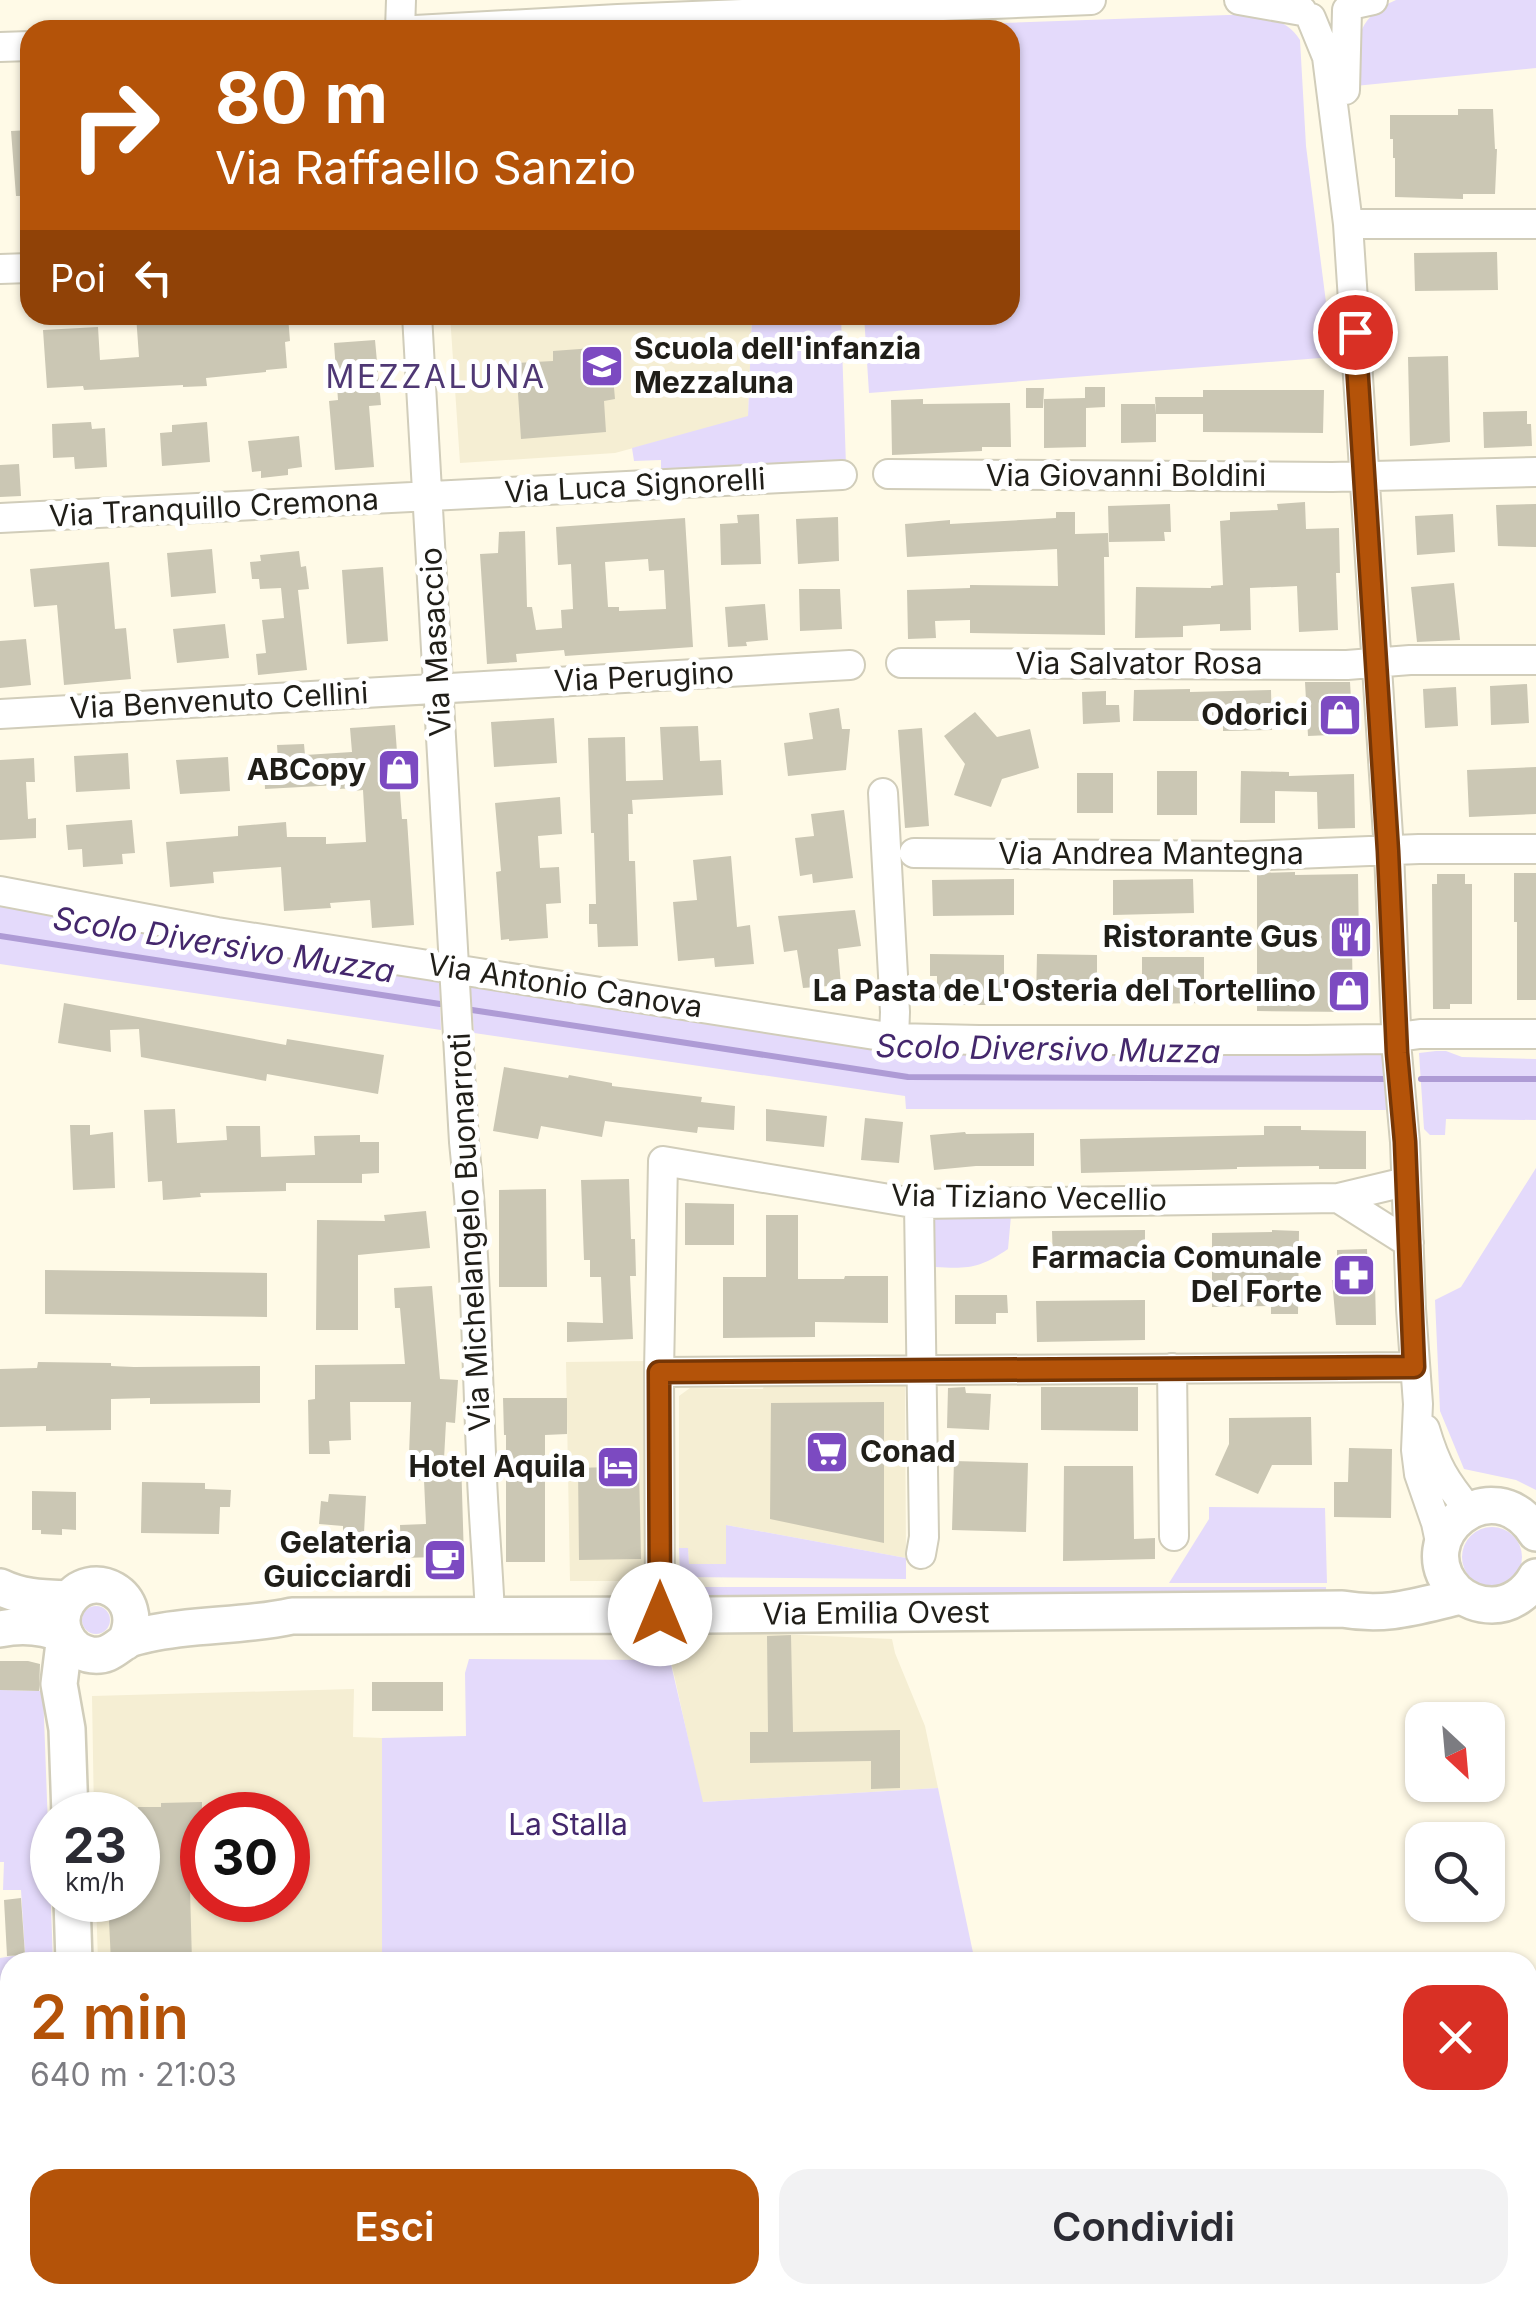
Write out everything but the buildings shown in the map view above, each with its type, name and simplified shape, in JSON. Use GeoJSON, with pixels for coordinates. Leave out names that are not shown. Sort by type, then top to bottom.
{"type":"FeatureCollection","features":[{"type":"Feature","properties":{"kind":"main road"},"geometry":{"type":"LineString","coordinates":[[1470,1510],[1485,1505],[1501,1506],[1529,1522],[1536,1534]]}},
{"type":"Feature","properties":{"kind":"main road","name":"Via Emilia Ovest"},"geometry":{"type":"LineString","coordinates":[[1342,1610],[1413,1583],[1441,1554],[1446,1533],[1456,1519],[1470,1510]]}},
{"type":"Feature","properties":{"kind":"main road"},"geometry":{"type":"LineString","coordinates":[[1441,1554],[1450,1584],[1461,1596]]}},
{"type":"Feature","properties":{"kind":"main road","name":"Via Emilia Ovest"},"geometry":{"type":"LineString","coordinates":[[0,1587],[32,1597],[70,1598],[94,1585],[112,1588],[126,1600],[159,1606],[262,1607],[292,1616]]}},
{"type":"Feature","properties":{"kind":"main road","name":"Via Emilia Ovest"},"geometry":{"type":"LineString","coordinates":[[114,1648],[172,1629],[259,1624],[292,1616],[1342,1610],[1368,1614],[1461,1596],[1486,1605],[1508,1602],[1530,1589]]}},
{"type":"Feature","properties":{"kind":"main road"},"geometry":{"type":"LineString","coordinates":[[69,1792],[67,1729],[59,1684],[63,1612],[70,1598]]}},
{"type":"Feature","properties":{"kind":"main road"},"geometry":{"type":"LineString","coordinates":[[67,1729],[76,1685],[88,1667],[114,1648],[132,1621],[126,1600]]}},
{"type":"Feature","properties":{"kind":"main road"},"geometry":{"type":"LineString","coordinates":[[0,1629],[26,1625],[50,1629],[93,1655],[114,1648]]}},
{"type":"Feature","properties":{"kind":"main road"},"geometry":{"type":"LineString","coordinates":[[73,1922],[74,1952]]}},
{"type":"Feature","properties":{"kind":"street"},"geometry":{"type":"LineString","coordinates":[[600,20],[1091,0]]}},
{"type":"Feature","properties":{"kind":"street"},"geometry":{"type":"LineString","coordinates":[[1238,0],[1303,10],[1330,20],[1355,4]]}},
{"type":"Feature","properties":{"kind":"street"},"geometry":{"type":"LineString","coordinates":[[1342,171],[1355,4]]}},
{"type":"Feature","properties":{"kind":"street"},"geometry":{"type":"LineString","coordinates":[[1303,10],[1327,57],[1348,224],[1405,1142],[1418,1404],[1416,1450],[1441,1554]]}},
{"type":"Feature","properties":{"kind":"street"},"geometry":{"type":"LineString","coordinates":[[1348,224],[1536,224]]}},
{"type":"Feature","properties":{"kind":"street","name":"Via Masaccio"},"geometry":{"type":"LineString","coordinates":[[418,325],[455,968]]}},
{"type":"Feature","properties":{"kind":"street","name":"Via Giovanni Boldini"},"geometry":{"type":"LineString","coordinates":[[888,474],[1365,476],[1536,472]]}},
{"type":"Feature","properties":{"kind":"street","name":"Via Luca Signorelli"},"geometry":{"type":"LineString","coordinates":[[428,498],[842,475]]}},
{"type":"Feature","properties":{"kind":"street","name":"Via Tranquillo Cremona"},"geometry":{"type":"LineString","coordinates":[[0,518],[428,498]]}},
{"type":"Feature","properties":{"kind":"street","name":"Via Salvator Rosa"},"geometry":{"type":"LineString","coordinates":[[901,663],[1347,665],[1536,660]]}},
{"type":"Feature","properties":{"kind":"street","name":"Via Perugino"},"geometry":{"type":"LineString","coordinates":[[439,688],[850,664]]}},
{"type":"Feature","properties":{"kind":"street","name":"Via Benvenuto Cellini"},"geometry":{"type":"LineString","coordinates":[[0,714],[439,688]]}},
{"type":"Feature","properties":{"kind":"street"},"geometry":{"type":"LineString","coordinates":[[882,793],[894,1038]]}},
{"type":"Feature","properties":{"kind":"street","name":"Via Andrea Mantegna"},"geometry":{"type":"LineString","coordinates":[[914,852],[1246,856],[1536,849]]}},
{"type":"Feature","properties":{"kind":"street","name":"Via Antonio Canova"},"geometry":{"type":"LineString","coordinates":[[0,892],[218,932],[894,1038],[1397,1038],[1420,1034],[1536,1034]]}},
{"type":"Feature","properties":{"kind":"street","name":"Via Michelangelo Buonarroti"},"geometry":{"type":"LineString","coordinates":[[455,968],[464,1142],[472,1212],[490,1615]]}},
{"type":"Feature","properties":{"kind":"street","name":"Via Tiziano Vecellio"},"geometry":{"type":"LineString","coordinates":[[659,1372],[663,1161],[919,1204],[1338,1198],[1405,1182]]}},
{"type":"Feature","properties":{"kind":"street"},"geometry":{"type":"LineString","coordinates":[[1338,1198],[1409,1243]]}},
{"type":"Feature","properties":{"kind":"street"},"geometry":{"type":"LineString","coordinates":[[919,1204],[922,1554]]}},
{"type":"Feature","properties":{"kind":"street"},"geometry":{"type":"LineString","coordinates":[[1364,1213],[1407,1213]]}},
{"type":"Feature","properties":{"kind":"street"},"geometry":{"type":"LineString","coordinates":[[660,1614],[659,1372],[1414,1367]]}},
{"type":"Feature","properties":{"kind":"street"},"geometry":{"type":"LineString","coordinates":[[1172,1368],[1174,1536]]}},
{"type":"Feature","properties":{"kind":"street"},"geometry":{"type":"LineString","coordinates":[[1418,1404],[1434,1460],[1470,1510]]}},
{"type":"Feature","properties":{"kind":"shaded area","name":"Scuola dell'infanzia Mezzaluna"},"geometry":{"type":"Polygon","coordinates":[[[451,325],[752,325],[748,417],[615,453],[460,463],[451,325]]]}},
{"type":"Feature","properties":{"kind":"shaded area"},"geometry":{"type":"Polygon","coordinates":[[[648,1361],[649,1581],[570,1581],[566,1362],[648,1361]]]}},
{"type":"Feature","properties":{"kind":"shaded area"},"geometry":{"type":"Polygon","coordinates":[[[769,1381],[902,1381],[906,1558],[726,1525],[726,1565],[689,1564],[688,1549],[679,1548],[679,1396],[690,1388],[763,1389],[769,1381]]]}},
{"type":"Feature","properties":{"kind":"shaded area"},"geometry":{"type":"Polygon","coordinates":[[[664,1629],[892,1639],[925,1726],[938,1788],[702,1802],[664,1629]]]}},
{"type":"Feature","properties":{"kind":"shaded area"},"geometry":{"type":"Polygon","coordinates":[[[354,1689],[353,1737],[382,1738],[382,1952],[98,1952],[97,1922],[160,1922],[160,1792],[94,1792],[92,1696],[354,1689]]]}},
{"type":"Feature","properties":{"kind":"green space"},"geometry":{"type":"Polygon","coordinates":[[[1396,0],[1536,0],[1536,68],[1355,86],[1357,46],[1364,25],[1382,7],[1396,0]]]}},
{"type":"Feature","properties":{"kind":"green space"},"geometry":{"type":"Polygon","coordinates":[[[1256,14],[1281,22],[1291,30],[1300,40],[1306,146],[1333,357],[869,393],[865,325],[1020,325],[1020,22],[1256,14]]]}},
{"type":"Feature","properties":{"kind":"green space"},"geometry":{"type":"Polygon","coordinates":[[[752,325],[841,325],[846,466],[661,476],[661,460],[634,461],[632,448],[748,416],[752,325]]]}},
{"type":"Feature","properties":{"kind":"green space"},"geometry":{"type":"Polygon","coordinates":[[[0,902],[439,974],[441,1030],[0,964],[0,902]]]}},
{"type":"Feature","properties":{"kind":"green space"},"geometry":{"type":"Polygon","coordinates":[[[470,979],[496,989],[901,1053],[1385,1052],[1389,1104],[1386,1110],[906,1109],[905,1096],[474,1033],[470,979]]]}},
{"type":"Feature","properties":{"kind":"green space"},"geometry":{"type":"Polygon","coordinates":[[[1446,1051],[1462,1057],[1536,1059],[1536,1120],[1446,1119],[1445,1135],[1430,1135],[1424,1129],[1419,1053],[1446,1051]]]}},
{"type":"Feature","properties":{"kind":"green space"},"geometry":{"type":"Polygon","coordinates":[[[1536,1168],[1536,1490],[1516,1480],[1464,1469],[1440,1411],[1435,1300],[1461,1287],[1536,1168]]]}},
{"type":"Feature","properties":{"kind":"green space"},"geometry":{"type":"Polygon","coordinates":[[[1011,1216],[1008,1249],[974,1266],[935,1267],[934,1217],[1011,1216]]]}},
{"type":"Feature","properties":{"kind":"green space"},"geometry":{"type":"Polygon","coordinates":[[[1209,1507],[1325,1508],[1327,1583],[1169,1583],[1209,1519],[1209,1507]]]}},
{"type":"Feature","properties":{"kind":"green space"},"geometry":{"type":"Polygon","coordinates":[[[726,1525],[906,1558],[906,1579],[680,1577],[679,1548],[688,1548],[689,1564],[726,1564],[726,1525]]]}},
{"type":"Feature","properties":{"kind":"green space"},"geometry":{"type":"Polygon","coordinates":[[[1492,1527],[1513,1536],[1522,1557],[1513,1578],[1492,1587],[1471,1578],[1462,1557],[1471,1536],[1492,1527]]]}},
{"type":"Feature","properties":{"kind":"green space"},"geometry":{"type":"Polygon","coordinates":[[[673,1587],[1326,1587],[1326,1598],[686,1601],[673,1587]]]}},
{"type":"Feature","properties":{"kind":"green space"},"geometry":{"type":"Polygon","coordinates":[[[96,1606],[106,1610],[110,1620],[106,1630],[96,1634],[86,1630],[82,1620],[86,1610],[96,1606]]]}},
{"type":"Feature","properties":{"kind":"green space","name":"La Stalla"},"geometry":{"type":"Polygon","coordinates":[[[469,1659],[670,1660],[703,1802],[938,1788],[973,1952],[382,1952],[382,1738],[466,1736],[465,1673],[469,1659]]]}},
{"type":"Feature","properties":{"kind":"green space"},"geometry":{"type":"Polygon","coordinates":[[[0,1690],[43,1691],[47,1792],[30,1792],[30,1922],[52,1922],[53,1952],[25,1952],[21,1890],[3,1890],[4,1862],[0,1862],[0,1690]]]}},
{"type":"Feature","properties":{"kind":"waterway","name":"Scolo Diversivo Muzza"},"geometry":{"type":"LineString","coordinates":[[0,936],[440,1004]]}},
{"type":"Feature","properties":{"kind":"waterway","name":"Scolo Diversivo Muzza"},"geometry":{"type":"LineString","coordinates":[[472,1010],[908,1077],[1387,1079]]}},
{"type":"Feature","properties":{"kind":"waterway","name":"Scolo Diversivo Muzza"},"geometry":{"type":"LineString","coordinates":[[1421,1079],[1536,1079]]}},
{"type":"Feature","properties":{"kind":"place","name":"Scuola dell'infanzia Mezzaluna"},"geometry":{"type":"Point","coordinates":[602,366]}},
{"type":"Feature","properties":{"kind":"place","name":"Odorici"},"geometry":{"type":"Point","coordinates":[1340,715]}},
{"type":"Feature","properties":{"kind":"place","name":"ABCopy"},"geometry":{"type":"Point","coordinates":[399,770]}},
{"type":"Feature","properties":{"kind":"place","name":"Ristorante Gus"},"geometry":{"type":"Point","coordinates":[1351,937]}},
{"type":"Feature","properties":{"kind":"place","name":"La Pasta de L'Osteria del Tortellino"},"geometry":{"type":"Point","coordinates":[1349,991]}},
{"type":"Feature","properties":{"kind":"place","name":"Farmacia Comunale Del Forte"},"geometry":{"type":"Point","coordinates":[1354,1275]}},
{"type":"Feature","properties":{"kind":"place","name":"Conad"},"geometry":{"type":"Point","coordinates":[827,1452]}},
{"type":"Feature","properties":{"kind":"place","name":"Hotel Aquila"},"geometry":{"type":"Point","coordinates":[618,1467]}},
{"type":"Feature","properties":{"kind":"place","name":"Gelateria Guicciardi"},"geometry":{"type":"Point","coordinates":[445,1560]}},
{"type":"Feature","properties":{"kind":"district","name":"MEZZALUNA"},"geometry":{"type":"Point","coordinates":[436,377]}},
{"type":"Feature","properties":{"kind":"route"},"geometry":{"type":"LineString","coordinates":[[660,1614],[659,1372],[1414,1367],[1405,1142],[1355,332]]}}]}
